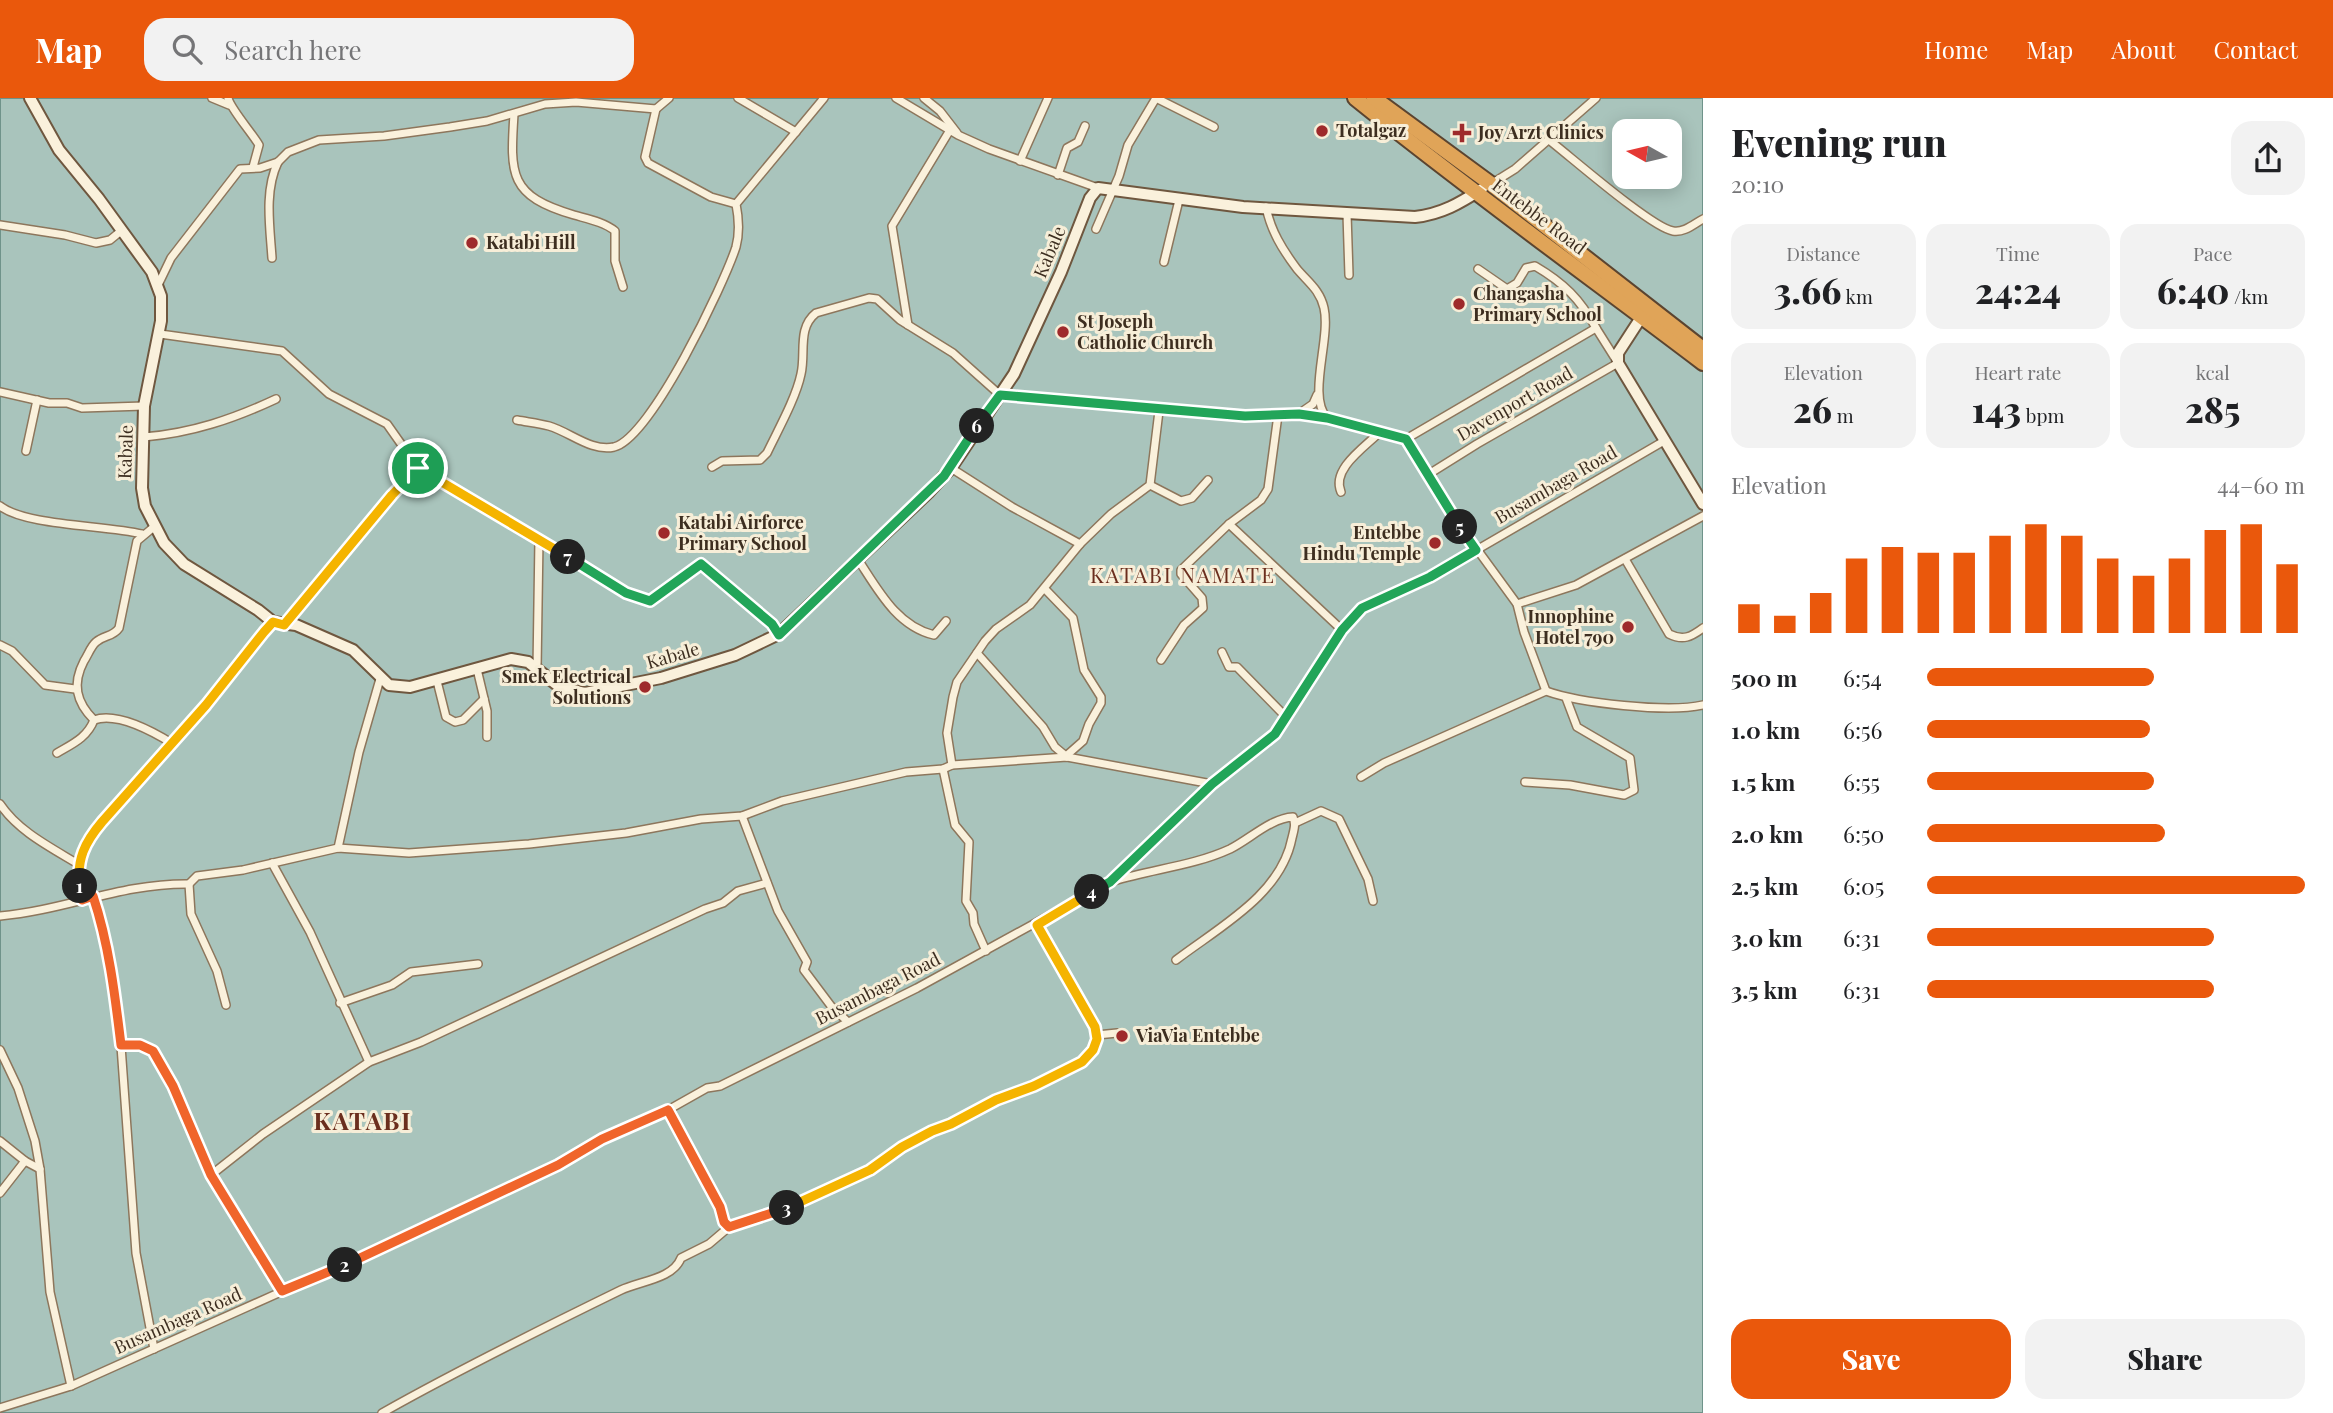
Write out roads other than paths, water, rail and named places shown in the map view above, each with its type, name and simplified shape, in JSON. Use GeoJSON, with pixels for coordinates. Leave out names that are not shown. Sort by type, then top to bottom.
{"type":"FeatureCollection","features":[{"type":"Feature","properties":{"kind":"highway","name":"Entebbe Road"},"geometry":{"type":"LineString","coordinates":[[1355,98],[1476,193],[1703,363]]}},
{"type":"Feature","properties":{"kind":"highway","name":"Entebbe Road"},"geometry":{"type":"LineString","coordinates":[[1374,98],[1491,184],[1703,349]]}},
{"type":"Feature","properties":{"kind":"street"},"geometry":{"type":"LineString","coordinates":[[30,98],[59,150],[99,199],[158,285],[171,258],[240,169],[278,162]]}},
{"type":"Feature","properties":{"kind":"street"},"geometry":{"type":"LineString","coordinates":[[212,98],[229,101],[259,145],[253,167]]}},
{"type":"Feature","properties":{"kind":"street"},"geometry":{"type":"LineString","coordinates":[[669,98],[656,109],[645,157],[648,163],[711,197],[736,204]]}},
{"type":"Feature","properties":{"kind":"street"},"geometry":{"type":"LineString","coordinates":[[738,98],[796,132]]}},
{"type":"Feature","properties":{"kind":"street"},"geometry":{"type":"LineString","coordinates":[[517,420],[547,426],[587,444],[613,447],[624,443],[653,409],[685,357],[713,301],[736,245],[739,225],[736,204],[824,98]]}},
{"type":"Feature","properties":{"kind":"street"},"geometry":{"type":"LineString","coordinates":[[896,98],[958,135],[1020,161],[1098,188],[1243,208],[1415,216],[1435,215],[1460,204],[1513,171],[1596,98]]}},
{"type":"Feature","properties":{"kind":"street"},"geometry":{"type":"LineString","coordinates":[[924,98],[940,111],[958,135]]}},
{"type":"Feature","properties":{"kind":"street"},"geometry":{"type":"LineString","coordinates":[[1020,161],[1048,98]]}},
{"type":"Feature","properties":{"kind":"street"},"geometry":{"type":"LineString","coordinates":[[1096,229],[1119,176],[1128,145],[1156,98],[1214,127]]}},
{"type":"Feature","properties":{"kind":"street"},"geometry":{"type":"LineString","coordinates":[[272,258],[269,212],[272,174],[278,162],[288,152],[319,140],[384,136],[450,127],[514,114],[545,104],[576,102],[656,109]]}},
{"type":"Feature","properties":{"kind":"street"},"geometry":{"type":"LineString","coordinates":[[514,114],[511,161],[522,187],[535,201],[604,224],[615,231],[615,261],[623,287]]}},
{"type":"Feature","properties":{"kind":"street"},"geometry":{"type":"LineString","coordinates":[[1058,175],[1067,148],[1078,142],[1085,126]]}},
{"type":"Feature","properties":{"kind":"street"},"geometry":{"type":"LineString","coordinates":[[908,326],[892,226],[950,131]]}},
{"type":"Feature","properties":{"kind":"street"},"geometry":{"type":"LineString","coordinates":[[1549,140],[1632,206],[1667,230],[1684,230],[1703,219]]}},
{"type":"Feature","properties":{"kind":"street","name":"Kabale"},"geometry":{"type":"LineString","coordinates":[[158,285],[160,334],[144,407],[142,488],[145,506],[164,543],[184,564],[279,624],[296,625],[341,644],[362,657],[380,678],[401,688],[437,681],[511,659],[528,662],[561,688],[574,692],[595,692],[661,678],[701,666],[779,635],[951,468],[1025,353],[1090,198],[1098,188]]}},
{"type":"Feature","properties":{"kind":"street"},"geometry":{"type":"LineString","coordinates":[[1164,262],[1179,200]]}},
{"type":"Feature","properties":{"kind":"street"},"geometry":{"type":"LineString","coordinates":[[1266,207],[1274,236],[1298,270],[1319,291],[1324,307],[1326,324],[1319,405],[1327,418]]}},
{"type":"Feature","properties":{"kind":"street"},"geometry":{"type":"LineString","coordinates":[[1347,214],[1349,275]]}},
{"type":"Feature","properties":{"kind":"street"},"geometry":{"type":"LineString","coordinates":[[0,225],[65,235],[96,243],[110,240],[121,231]]}},
{"type":"Feature","properties":{"kind":"street"},"geometry":{"type":"LineString","coordinates":[[1478,269],[1507,289],[1517,283],[1526,268],[1535,266],[1561,283],[1582,303],[1703,504]]}},
{"type":"Feature","properties":{"kind":"street"},"geometry":{"type":"LineString","coordinates":[[712,467],[722,461],[760,460],[767,453],[802,374],[805,325],[816,313],[869,299],[877,299],[908,326],[953,353],[1000,395],[1159,411],[1245,416],[1299,414],[1327,418],[1380,432],[1406,439],[1429,474],[1444,504],[1517,604],[1524,632],[1546,691]]}},
{"type":"Feature","properties":{"kind":"street"},"geometry":{"type":"LineString","coordinates":[[1618,363],[1618,353],[1642,316]]}},
{"type":"Feature","properties":{"kind":"street"},"geometry":{"type":"LineString","coordinates":[[1406,439],[1596,328]]}},
{"type":"Feature","properties":{"kind":"street"},"geometry":{"type":"LineString","coordinates":[[160,334],[282,351],[329,394],[387,424],[418,468],[640,600],[650,601],[664,593],[701,564],[772,624],[779,635]]}},
{"type":"Feature","properties":{"kind":"street","name":"Davenport Road"},"geometry":{"type":"LineString","coordinates":[[1429,474],[1618,363]]}},
{"type":"Feature","properties":{"kind":"street"},"geometry":{"type":"LineString","coordinates":[[1299,414],[1313,404],[1320,387]]}},
{"type":"Feature","properties":{"kind":"street"},"geometry":{"type":"LineString","coordinates":[[0,392],[97,410],[129,405],[144,407]]}},
{"type":"Feature","properties":{"kind":"street"},"geometry":{"type":"LineString","coordinates":[[144,437],[202,428],[276,399]]}},
{"type":"Feature","properties":{"kind":"street"},"geometry":{"type":"LineString","coordinates":[[26,451],[37,400]]}},
{"type":"Feature","properties":{"kind":"street"},"geometry":{"type":"LineString","coordinates":[[952,765],[947,733],[957,682],[996,629],[1030,606],[1080,544],[1111,514],[1150,485],[1159,411]]}},
{"type":"Feature","properties":{"kind":"street"},"geometry":{"type":"LineString","coordinates":[[1161,660],[1184,625],[1203,608],[1202,598],[1181,574],[1181,570],[1229,524],[1261,500],[1268,489],[1278,415]]}},
{"type":"Feature","properties":{"kind":"street"},"geometry":{"type":"LineString","coordinates":[[1341,492],[1337,483],[1340,472],[1380,432]]}},
{"type":"Feature","properties":{"kind":"street","name":"Busambaga Road"},"geometry":{"type":"LineString","coordinates":[[0,1408],[71,1386],[387,1247],[558,1165],[602,1139],[668,1110],[707,1088],[720,1086],[1037,925],[1110,882],[1212,784],[1275,734],[1342,630],[1362,608],[1430,577],[1664,441]]}},
{"type":"Feature","properties":{"kind":"street"},"geometry":{"type":"LineString","coordinates":[[82,900],[78,864],[87,840],[418,468]]}},
{"type":"Feature","properties":{"kind":"street"},"geometry":{"type":"LineString","coordinates":[[951,468],[1012,508],[1080,544]]}},
{"type":"Feature","properties":{"kind":"street"},"geometry":{"type":"LineString","coordinates":[[1150,485],[1181,501],[1192,498],[1208,480]]}},
{"type":"Feature","properties":{"kind":"street"},"geometry":{"type":"LineString","coordinates":[[0,506],[20,517],[101,526],[142,534],[148,534],[155,526]]}},
{"type":"Feature","properties":{"kind":"street"},"geometry":{"type":"LineString","coordinates":[[1517,604],[1576,585],[1703,516]]}},
{"type":"Feature","properties":{"kind":"street"},"geometry":{"type":"LineString","coordinates":[[1229,524],[1342,630]]}},
{"type":"Feature","properties":{"kind":"street"},"geometry":{"type":"LineString","coordinates":[[94,720],[81,707],[75,689],[81,666],[95,642],[114,634],[118,628],[137,541],[142,534]]}},
{"type":"Feature","properties":{"kind":"street"},"geometry":{"type":"LineString","coordinates":[[537,669],[539,539]]}},
{"type":"Feature","properties":{"kind":"street"},"geometry":{"type":"LineString","coordinates":[[857,558],[891,608],[905,621],[934,635],[946,621]]}},
{"type":"Feature","properties":{"kind":"street"},"geometry":{"type":"LineString","coordinates":[[1625,559],[1669,634],[1679,639],[1692,636],[1703,628]]}},
{"type":"Feature","properties":{"kind":"street"},"geometry":{"type":"LineString","coordinates":[[1045,589],[1073,618],[1084,670],[1101,697],[1101,703],[1088,724],[1083,741],[1066,757]]}},
{"type":"Feature","properties":{"kind":"street"},"geometry":{"type":"LineString","coordinates":[[0,645],[12,651],[45,685],[75,689]]}},
{"type":"Feature","properties":{"kind":"street"},"geometry":{"type":"LineString","coordinates":[[1222,652],[1229,667],[1237,667],[1257,684],[1285,716]]}},
{"type":"Feature","properties":{"kind":"street"},"geometry":{"type":"LineString","coordinates":[[977,653],[1066,757]]}},
{"type":"Feature","properties":{"kind":"street"},"geometry":{"type":"LineString","coordinates":[[477,669],[484,699],[487,737]]}},
{"type":"Feature","properties":{"kind":"street"},"geometry":{"type":"LineString","coordinates":[[338,848],[359,752],[380,678]]}},
{"type":"Feature","properties":{"kind":"street"},"geometry":{"type":"LineString","coordinates":[[437,681],[446,717],[455,722],[463,720],[484,699]]}},
{"type":"Feature","properties":{"kind":"street"},"geometry":{"type":"LineString","coordinates":[[1361,777],[1406,752],[1546,691],[1566,698],[1667,708],[1703,705]]}},
{"type":"Feature","properties":{"kind":"street"},"geometry":{"type":"LineString","coordinates":[[1525,782],[1570,785],[1624,795],[1634,790],[1630,758],[1577,727],[1566,698]]}},
{"type":"Feature","properties":{"kind":"street"},"geometry":{"type":"LineString","coordinates":[[57,753],[80,740],[90,730],[94,720],[105,716],[157,734],[173,744]]}},
{"type":"Feature","properties":{"kind":"street"},"geometry":{"type":"LineString","coordinates":[[0,916],[59,908],[93,896],[154,883],[189,884],[197,876],[338,848],[408,853],[529,844],[626,833],[701,819],[741,816],[782,800],[905,772],[943,769],[952,765],[1066,757],[1212,784]]}},
{"type":"Feature","properties":{"kind":"street"},"geometry":{"type":"LineString","coordinates":[[943,769],[955,825],[969,842],[966,901],[986,951]]}},
{"type":"Feature","properties":{"kind":"street"},"geometry":{"type":"LineString","coordinates":[[0,804],[29,834],[78,864]]}},
{"type":"Feature","properties":{"kind":"street"},"geometry":{"type":"LineString","coordinates":[[1295,823],[1321,811],[1339,819],[1368,879],[1373,901]]}},
{"type":"Feature","properties":{"kind":"street"},"geometry":{"type":"LineString","coordinates":[[741,816],[778,911],[807,962],[804,970],[831,1006],[848,1022]]}},
{"type":"Feature","properties":{"kind":"street"},"geometry":{"type":"LineString","coordinates":[[1110,882],[1131,875],[1155,872],[1229,849],[1287,817],[1293,817],[1295,823],[1283,865],[1265,891],[1176,960]]}},
{"type":"Feature","properties":{"kind":"street"},"geometry":{"type":"LineString","coordinates":[[272,863],[310,932],[369,1062]]}},
{"type":"Feature","properties":{"kind":"street"},"geometry":{"type":"LineString","coordinates":[[211,1175],[263,1134],[369,1062],[421,1042],[723,903],[738,891],[767,883]]}},
{"type":"Feature","properties":{"kind":"street"},"geometry":{"type":"LineString","coordinates":[[189,884],[191,914],[217,971],[226,1005]]}},
{"type":"Feature","properties":{"kind":"street"},"geometry":{"type":"LineString","coordinates":[[93,896],[111,969],[121,1045],[136,1253],[154,1349]]}},
{"type":"Feature","properties":{"kind":"street"},"geometry":{"type":"LineString","coordinates":[[382,1413],[529,1335],[627,1287],[656,1278],[678,1265],[681,1258],[709,1244],[729,1227],[780,1211],[870,1170],[902,1147],[932,1131],[1082,1062],[1093,1050],[1097,1035],[1095,1027],[1037,925]]}},
{"type":"Feature","properties":{"kind":"street"},"geometry":{"type":"LineString","coordinates":[[340,1003],[392,985],[411,972],[478,964]]}},
{"type":"Feature","properties":{"kind":"street"},"geometry":{"type":"LineString","coordinates":[[1097,1035],[1117,1033]]}},
{"type":"Feature","properties":{"kind":"street"},"geometry":{"type":"LineString","coordinates":[[121,1045],[140,1045],[153,1051],[173,1086],[211,1175],[282,1291]]}},
{"type":"Feature","properties":{"kind":"street"},"geometry":{"type":"LineString","coordinates":[[0,1050],[18,1088],[40,1169],[50,1292],[71,1386]]}},
{"type":"Feature","properties":{"kind":"street"},"geometry":{"type":"LineString","coordinates":[[668,1110],[720,1207],[724,1222],[729,1227]]}},
{"type":"Feature","properties":{"kind":"street"},"geometry":{"type":"LineString","coordinates":[[0,1141],[40,1169]]}},
{"type":"Feature","properties":{"kind":"street"},"geometry":{"type":"LineString","coordinates":[[0,1193],[25,1161]]}},
{"type":"Feature","properties":{"kind":"water"},"geometry":{"type":"Polygon","coordinates":[[[0,98],[1703,98],[1703,1413],[0,1413],[0,98]]]}},
{"type":"Feature","properties":{"kind":"place","name":"Totalgaz"},"geometry":{"type":"Point","coordinates":[1322,131]}},
{"type":"Feature","properties":{"kind":"place","name":"Joy Arzt Clinics"},"geometry":{"type":"Point","coordinates":[1462,133]}},
{"type":"Feature","properties":{"kind":"place","name":"Katabi Hill"},"geometry":{"type":"Point","coordinates":[472,243]}},
{"type":"Feature","properties":{"kind":"place","name":"Changasha Primary School"},"geometry":{"type":"Point","coordinates":[1459,304]}},
{"type":"Feature","properties":{"kind":"place","name":"St Joseph Catholic Church"},"geometry":{"type":"Point","coordinates":[1063,332]}},
{"type":"Feature","properties":{"kind":"place","name":"Katabi Airforce Primary School"},"geometry":{"type":"Point","coordinates":[664,533]}},
{"type":"Feature","properties":{"kind":"place","name":"Entebbe Hindu Temple"},"geometry":{"type":"Point","coordinates":[1435,543]}},
{"type":"Feature","properties":{"kind":"place","name":"Innophine Hotel 790"},"geometry":{"type":"Point","coordinates":[1628,627]}},
{"type":"Feature","properties":{"kind":"place","name":"Smek Electrical Solutions"},"geometry":{"type":"Point","coordinates":[645,687]}},
{"type":"Feature","properties":{"kind":"place","name":"ViaVia Entebbe"},"geometry":{"type":"Point","coordinates":[1122,1036]}},
{"type":"Feature","properties":{"kind":"district","name":"KATABI NAMATE"},"geometry":{"type":"Point","coordinates":[1183,576]}},
{"type":"Feature","properties":{"kind":"district","name":"KATABI"},"geometry":{"type":"Point","coordinates":[363,1122]}}]}
